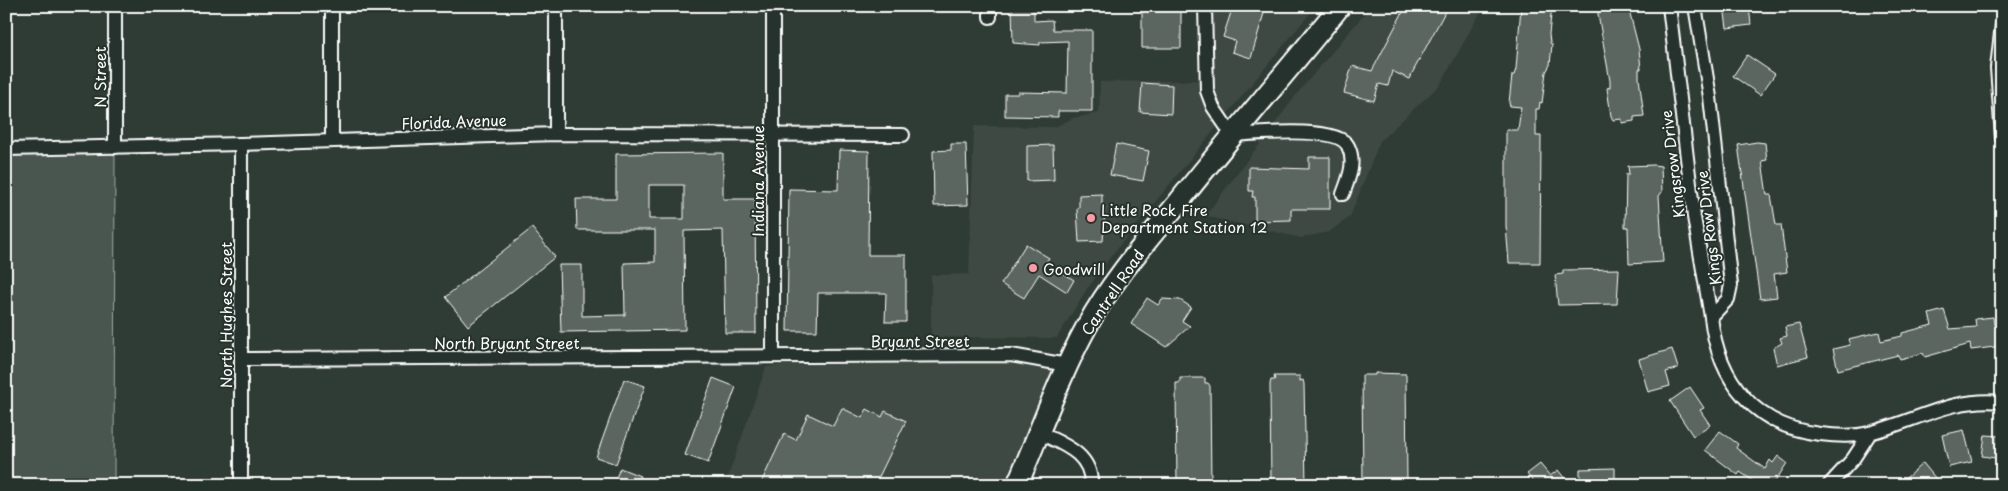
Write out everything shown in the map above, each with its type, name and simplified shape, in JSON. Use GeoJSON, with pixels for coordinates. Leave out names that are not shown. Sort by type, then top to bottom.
{"type":"FeatureCollection","features":[{"type":"Feature","properties":{"kind":"main road","name":"Cantrell Road"},"geometry":{"type":"LineString","coordinates":[[1017,485],[1067,365],[1088,325],[1125,270],[1232,135],[1263,102],[1340,6]]}},
{"type":"Feature","properties":{"kind":"street","name":"N Street"},"geometry":{"type":"LineString","coordinates":[[115,6],[115,147]]}},
{"type":"Feature","properties":{"kind":"street"},"geometry":{"type":"LineString","coordinates":[[332,6],[332,140]]}},
{"type":"Feature","properties":{"kind":"street"},"geometry":{"type":"LineString","coordinates":[[556,6],[556,134]]}},
{"type":"Feature","properties":{"kind":"street","name":"Indiana Avenue"},"geometry":{"type":"LineString","coordinates":[[773,6],[773,356]]}},
{"type":"Feature","properties":{"kind":"street"},"geometry":{"type":"LineString","coordinates":[[1205,6],[1207,91],[1213,107],[1232,135],[1310,133],[1339,137],[1348,146],[1352,162],[1351,172],[1343,194]]}},
{"type":"Feature","properties":{"kind":"street","name":"Kingsrow Drive"},"geometry":{"type":"LineString","coordinates":[[1669,6],[1694,217],[1711,317]]}},
{"type":"Feature","properties":{"kind":"street","name":"Kings Row Drive"},"geometry":{"type":"LineString","coordinates":[[1695,6],[1710,97],[1731,285],[1728,299],[1711,317]]}},
{"type":"Feature","properties":{"kind":"street"},"geometry":{"type":"LineString","coordinates":[[2002,24],[1997,84],[2002,138]]}},
{"type":"Feature","properties":{"kind":"street","name":"Florida Avenue"},"geometry":{"type":"LineString","coordinates":[[6,149],[556,134],[903,135]]}},
{"type":"Feature","properties":{"kind":"street","name":"North Hughes Street"},"geometry":{"type":"LineString","coordinates":[[241,144],[242,485]]}},
{"type":"Feature","properties":{"kind":"street"},"geometry":{"type":"LineString","coordinates":[[1711,317],[1716,346],[1736,388],[1756,410],[1790,428],[1809,433],[1841,436],[1870,433],[1946,407],[1983,401],[2002,402]]}},
{"type":"Feature","properties":{"kind":"street","name":"Bryant Street"},"geometry":{"type":"LineString","coordinates":[[773,356],[1011,355],[1067,365]]}},
{"type":"Feature","properties":{"kind":"street","name":"North Bryant Street"},"geometry":{"type":"LineString","coordinates":[[241,360],[773,356]]}},
{"type":"Feature","properties":{"kind":"street"},"geometry":{"type":"LineString","coordinates":[[1038,432],[1072,449],[1082,457],[1088,466],[1091,485]]}},
{"type":"Feature","properties":{"kind":"street"},"geometry":{"type":"LineString","coordinates":[[1829,485],[1853,459],[1870,433]]}},
{"type":"Feature","properties":{"kind":"shaded area"},"geometry":{"type":"Polygon","coordinates":[[[1213,6],[1316,6],[1111,256],[1085,292],[1057,338],[931,337],[931,275],[969,274],[974,126],[1055,127],[1073,118],[1099,113],[1100,82],[1214,80],[1213,6]]]}},
{"type":"Feature","properties":{"kind":"shaded area"},"geometry":{"type":"Polygon","coordinates":[[[1371,6],[1484,6],[1440,85],[1380,141],[1350,217],[1329,232],[1301,238],[1205,216],[1300,90],[1371,6]]]}},
{"type":"Feature","properties":{"kind":"shaded area"},"geometry":{"type":"Polygon","coordinates":[[[115,147],[114,485],[6,485],[6,149],[115,147]]]}},
{"type":"Feature","properties":{"kind":"shaded area"},"geometry":{"type":"Polygon","coordinates":[[[1011,355],[1067,365],[1017,485],[725,485],[766,367],[861,356],[1011,355]]]}},
{"type":"Feature","properties":{"kind":"building"},"geometry":{"type":"Polygon","coordinates":[[[1012,6],[1034,6],[1034,21],[1052,20],[1053,30],[1092,30],[1092,111],[1058,111],[1058,117],[1005,116],[1005,94],[1018,94],[1018,92],[1067,93],[1068,41],[1040,42],[1040,45],[1013,43],[1012,6]]]}},
{"type":"Feature","properties":{"kind":"building"},"geometry":{"type":"Polygon","coordinates":[[[1142,6],[1181,6],[1181,48],[1142,48],[1142,6]]]}},
{"type":"Feature","properties":{"kind":"building"},"geometry":{"type":"Polygon","coordinates":[[[1233,6],[1266,6],[1251,58],[1232,52],[1235,41],[1223,37],[1233,6]]]}},
{"type":"Feature","properties":{"kind":"building"},"geometry":{"type":"Polygon","coordinates":[[[1406,6],[1438,6],[1446,10],[1409,79],[1392,71],[1388,86],[1379,84],[1374,101],[1344,93],[1352,66],[1372,71],[1406,6]]]}},
{"type":"Feature","properties":{"kind":"building"},"geometry":{"type":"Polygon","coordinates":[[[1521,6],[1552,6],[1549,34],[1550,43],[1552,44],[1550,65],[1546,72],[1542,103],[1540,102],[1539,109],[1536,109],[1536,136],[1541,136],[1540,263],[1509,263],[1506,226],[1506,130],[1518,130],[1521,107],[1510,106],[1509,103],[1512,75],[1514,75],[1516,69],[1521,6]]]}},
{"type":"Feature","properties":{"kind":"building"},"geometry":{"type":"Polygon","coordinates":[[[1628,6],[1639,49],[1641,69],[1639,69],[1639,78],[1644,116],[1634,117],[1634,121],[1622,123],[1622,119],[1613,120],[1611,116],[1607,88],[1610,87],[1610,81],[1598,14],[1599,7],[1628,6]]]}},
{"type":"Feature","properties":{"kind":"building"},"geometry":{"type":"Polygon","coordinates":[[[1724,6],[1749,6],[1751,25],[1727,28],[1724,6]]]}},
{"type":"Feature","properties":{"kind":"building"},"geometry":{"type":"Polygon","coordinates":[[[1747,55],[1775,74],[1760,95],[1733,76],[1747,55]]]}},
{"type":"Feature","properties":{"kind":"building"},"geometry":{"type":"Polygon","coordinates":[[[1142,83],[1172,85],[1171,114],[1140,112],[1142,83]]]}},
{"type":"Feature","properties":{"kind":"building"},"geometry":{"type":"Polygon","coordinates":[[[1757,142],[1765,143],[1767,160],[1762,161],[1767,195],[1771,195],[1776,225],[1781,225],[1787,272],[1774,274],[1777,297],[1760,299],[1738,145],[1757,142]]]}},
{"type":"Feature","properties":{"kind":"building"},"geometry":{"type":"Polygon","coordinates":[[[951,144],[966,144],[968,205],[934,206],[933,151],[951,150],[951,144]]]}},
{"type":"Feature","properties":{"kind":"building"},"geometry":{"type":"Polygon","coordinates":[[[1116,144],[1149,151],[1143,181],[1110,175],[1116,144]]]}},
{"type":"Feature","properties":{"kind":"building"},"geometry":{"type":"Polygon","coordinates":[[[1053,145],[1054,180],[1027,181],[1027,146],[1053,145]]]}},
{"type":"Feature","properties":{"kind":"building"},"geometry":{"type":"Polygon","coordinates":[[[839,150],[869,151],[868,255],[906,255],[906,322],[885,322],[886,293],[818,293],[817,331],[787,331],[789,189],[838,190],[839,150]]]}},
{"type":"Feature","properties":{"kind":"building"},"geometry":{"type":"Polygon","coordinates":[[[723,153],[723,199],[755,199],[756,333],[725,333],[723,230],[684,231],[685,330],[561,332],[559,265],[582,265],[582,316],[625,315],[624,263],[655,262],[655,230],[577,230],[576,199],[616,199],[616,154],[723,153]],[[649,185],[649,219],[684,219],[684,185],[649,185]]]}},
{"type":"Feature","properties":{"kind":"building"},"geometry":{"type":"Polygon","coordinates":[[[1309,157],[1330,157],[1330,209],[1291,209],[1291,220],[1255,221],[1255,197],[1252,197],[1253,191],[1249,191],[1249,167],[1309,169],[1309,157]]]}},
{"type":"Feature","properties":{"kind":"building"},"geometry":{"type":"Polygon","coordinates":[[[1628,166],[1661,166],[1662,192],[1659,196],[1663,262],[1629,264],[1628,227],[1625,227],[1626,174],[1629,174],[1628,166]]]}},
{"type":"Feature","properties":{"kind":"building","name":"Little Rock Fire Department Station 12"},"geometry":{"type":"Polygon","coordinates":[[[1102,194],[1102,208],[1105,207],[1103,241],[1079,242],[1077,209],[1079,207],[1079,195],[1102,194]]]}},
{"type":"Feature","properties":{"kind":"building"},"geometry":{"type":"Polygon","coordinates":[[[532,228],[555,257],[468,326],[445,297],[532,228]]]}},
{"type":"Feature","properties":{"kind":"building","name":"Goodwill"},"geometry":{"type":"Polygon","coordinates":[[[1026,244],[1049,258],[1046,262],[1074,280],[1067,292],[1039,274],[1024,298],[1001,284],[1026,244]]]}},
{"type":"Feature","properties":{"kind":"building"},"geometry":{"type":"Polygon","coordinates":[[[1619,269],[1617,304],[1558,305],[1555,275],[1563,274],[1563,270],[1619,269]]]}},
{"type":"Feature","properties":{"kind":"building"},"geometry":{"type":"Polygon","coordinates":[[[1147,298],[1158,305],[1162,299],[1180,300],[1191,307],[1182,321],[1190,326],[1166,347],[1131,324],[1147,298]]]}},
{"type":"Feature","properties":{"kind":"building"},"geometry":{"type":"Polygon","coordinates":[[[1944,310],[1950,329],[1976,327],[1975,319],[1993,317],[1994,325],[2002,324],[2002,346],[1971,350],[1970,344],[1925,357],[1923,353],[1900,359],[1898,355],[1838,370],[1833,349],[1850,345],[1848,339],[1879,332],[1881,341],[1902,336],[1902,333],[1932,325],[1929,314],[1944,310]]]}},
{"type":"Feature","properties":{"kind":"building"},"geometry":{"type":"Polygon","coordinates":[[[1799,324],[1808,357],[1777,365],[1773,348],[1782,343],[1780,338],[1787,336],[1785,327],[1799,324]]]}},
{"type":"Feature","properties":{"kind":"building"},"geometry":{"type":"Polygon","coordinates":[[[1672,349],[1678,368],[1666,372],[1670,386],[1648,392],[1639,359],[1672,349]]]}},
{"type":"Feature","properties":{"kind":"building"},"geometry":{"type":"Polygon","coordinates":[[[1375,373],[1406,374],[1407,484],[1363,485],[1362,375],[1375,375],[1375,373]]]}},
{"type":"Feature","properties":{"kind":"building"},"geometry":{"type":"Polygon","coordinates":[[[1274,376],[1300,376],[1300,381],[1303,380],[1306,485],[1271,485],[1270,384],[1271,380],[1275,380],[1274,376]]]}},
{"type":"Feature","properties":{"kind":"building"},"geometry":{"type":"Polygon","coordinates":[[[713,378],[736,387],[708,463],[685,455],[713,378]]]}},
{"type":"Feature","properties":{"kind":"building"},"geometry":{"type":"Polygon","coordinates":[[[1180,378],[1205,378],[1205,383],[1208,383],[1210,386],[1211,485],[1177,485],[1176,383],[1180,383],[1180,378]]]}},
{"type":"Feature","properties":{"kind":"building"},"geometry":{"type":"Polygon","coordinates":[[[624,379],[645,386],[616,464],[596,457],[624,379]]]}},
{"type":"Feature","properties":{"kind":"building"},"geometry":{"type":"Polygon","coordinates":[[[1690,387],[1704,408],[1700,410],[1710,425],[1693,436],[1670,401],[1690,387]]]}},
{"type":"Feature","properties":{"kind":"building"},"geometry":{"type":"Polygon","coordinates":[[[842,408],[862,418],[867,409],[882,417],[885,411],[906,421],[875,485],[760,485],[784,434],[796,440],[808,414],[833,426],[842,408]]]}},
{"type":"Feature","properties":{"kind":"building"},"geometry":{"type":"Polygon","coordinates":[[[1964,430],[1972,462],[1949,467],[1942,435],[1964,430]]]}},
{"type":"Feature","properties":{"kind":"building"},"geometry":{"type":"Polygon","coordinates":[[[1720,431],[1738,444],[1736,448],[1765,469],[1770,460],[1773,463],[1778,456],[1787,463],[1773,485],[1759,485],[1740,472],[1738,475],[1705,450],[1720,431]]]}},
{"type":"Feature","properties":{"kind":"building"},"geometry":{"type":"Polygon","coordinates":[[[1985,435],[2002,436],[2002,459],[1982,456],[1985,435]]]}},
{"type":"Feature","properties":{"kind":"building"},"geometry":{"type":"Polygon","coordinates":[[[1923,463],[1941,485],[1898,485],[1923,463]]]}},
{"type":"Feature","properties":{"kind":"building"},"geometry":{"type":"Polygon","coordinates":[[[1540,464],[1550,476],[1558,470],[1570,485],[1536,485],[1527,474],[1540,464]]]}},
{"type":"Feature","properties":{"kind":"building"},"geometry":{"type":"Polygon","coordinates":[[[620,468],[640,476],[637,485],[613,485],[620,468]]]}},
{"type":"Feature","properties":{"kind":"building"},"geometry":{"type":"Polygon","coordinates":[[[1615,468],[1615,485],[1580,485],[1580,469],[1615,468]]]}},
{"type":"Feature","properties":{"kind":"place","name":"Little Rock Fire Department Station 12"},"geometry":{"type":"Point","coordinates":[1091,218]}},
{"type":"Feature","properties":{"kind":"place","name":"Goodwill"},"geometry":{"type":"Point","coordinates":[1033,268]}}]}
